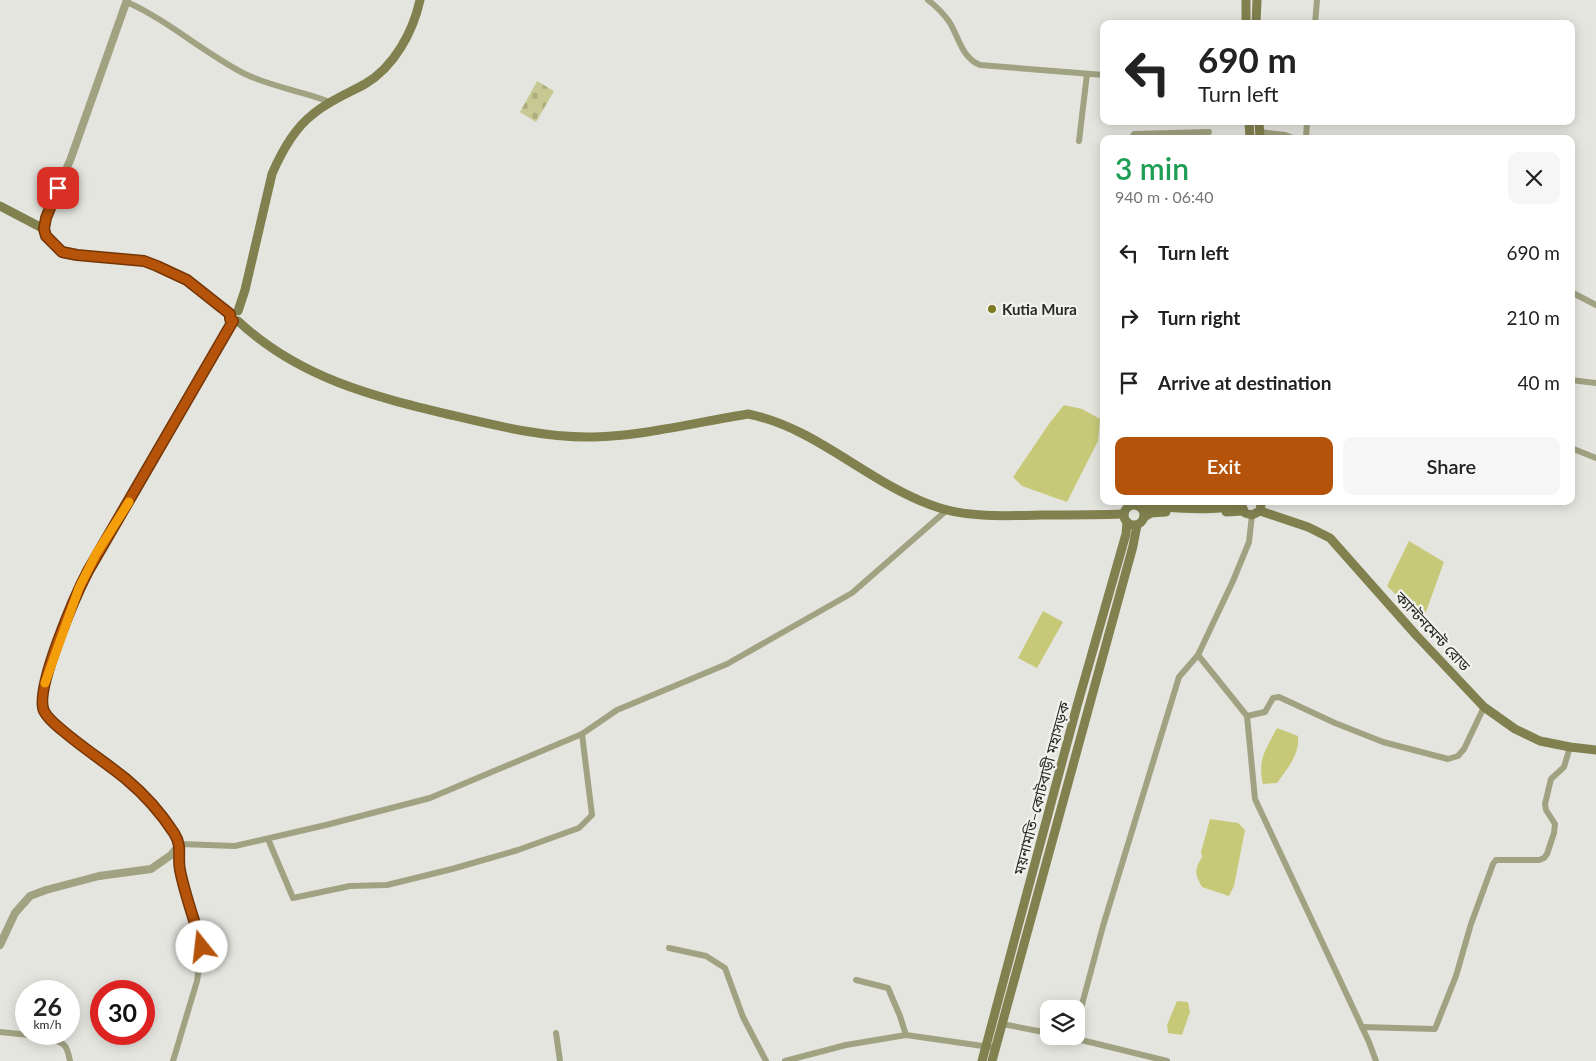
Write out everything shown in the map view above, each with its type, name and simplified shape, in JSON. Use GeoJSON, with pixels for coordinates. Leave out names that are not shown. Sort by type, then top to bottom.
{"type":"FeatureCollection","features":[{"type":"Feature","properties":{"kind":"main road"},"geometry":{"type":"LineString","coordinates":[[235,316],[245,290],[272,174],[278,158],[311,115],[380,74],[389,64],[409,31],[420,0]]}},
{"type":"Feature","properties":{"kind":"main road"},"geometry":{"type":"LineString","coordinates":[[1246,0],[1246,20]]}},
{"type":"Feature","properties":{"kind":"main road"},"geometry":{"type":"LineString","coordinates":[[1256,20],[1257,0]]}},
{"type":"Feature","properties":{"kind":"main road"},"geometry":{"type":"LineString","coordinates":[[0,206],[44,229],[46,236],[62,252],[144,261],[187,280],[235,316],[253,334],[307,369],[339,384],[428,409],[503,427],[559,435],[593,437],[630,434],[748,414],[790,426],[894,488],[924,503],[947,510],[984,515],[1125,518],[1132,525],[1137,525]]}},
{"type":"Feature","properties":{"kind":"main road"},"geometry":{"type":"LineString","coordinates":[[1125,518],[1126,508],[1134,505]]}},
{"type":"Feature","properties":{"kind":"main road"},"geometry":{"type":"LineString","coordinates":[[1138,505],[1144,517],[1158,512],[1222,513],[1243,505]]}},
{"type":"Feature","properties":{"kind":"main road"},"geometry":{"type":"LineString","coordinates":[[1153,505],[1215,509],[1243,505]]}},
{"type":"Feature","properties":{"kind":"main road"},"geometry":{"type":"LineString","coordinates":[[1243,505],[1247,514],[1259,506]]}},
{"type":"Feature","properties":{"kind":"main road","name":"ক্যান্টনমেন্ট রোড"},"geometry":{"type":"LineString","coordinates":[[1259,506],[1330,538],[1416,635],[1484,707],[1515,729],[1540,741],[1596,750]]}},
{"type":"Feature","properties":{"kind":"main road","name":"ময়নামতি–কোটবাড়ী মহাসড়ক"},"geometry":{"type":"LineString","coordinates":[[982,1061],[1133,546],[1137,525],[1142,522],[1144,517]]}},
{"type":"Feature","properties":{"kind":"main road","name":"ময়নামতি–কোটবাড়ী মহাসড়ক"},"geometry":{"type":"LineString","coordinates":[[992,1061],[1046,845],[1077,706],[1126,534],[1125,518]]}},
{"type":"Feature","properties":{"kind":"street"},"geometry":{"type":"LineString","coordinates":[[928,0],[940,10],[950,24],[966,56],[972,62],[1100,75]]}},
{"type":"Feature","properties":{"kind":"street"},"geometry":{"type":"LineString","coordinates":[[1315,20],[1317,0]]}},
{"type":"Feature","properties":{"kind":"street"},"geometry":{"type":"LineString","coordinates":[[44,229],[46,218],[71,158],[127,1],[156,16],[246,74],[330,102]]}},
{"type":"Feature","properties":{"kind":"street"},"geometry":{"type":"LineString","coordinates":[[1079,141],[1087,74]]}},
{"type":"Feature","properties":{"kind":"street"},"geometry":{"type":"LineString","coordinates":[[1133,135],[1209,132]]}},
{"type":"Feature","properties":{"kind":"street"},"geometry":{"type":"LineString","coordinates":[[1260,135],[1285,135]]}},
{"type":"Feature","properties":{"kind":"street"},"geometry":{"type":"LineString","coordinates":[[1575,294],[1596,305]]}},
{"type":"Feature","properties":{"kind":"street"},"geometry":{"type":"LineString","coordinates":[[174,1061],[197,981],[202,947],[179,868],[180,844],[166,822],[148,800],[126,780],[81,747],[50,719],[44,711],[42,696],[45,680],[79,588],[235,316]]}},
{"type":"Feature","properties":{"kind":"street"},"geometry":{"type":"LineString","coordinates":[[1575,380],[1596,383]]}},
{"type":"Feature","properties":{"kind":"street"},"geometry":{"type":"LineString","coordinates":[[1575,450],[1596,458]]}},
{"type":"Feature","properties":{"kind":"street"},"geometry":{"type":"LineString","coordinates":[[1083,1000],[1103,926],[1179,677],[1198,655],[1233,582],[1249,542],[1259,506]]}},
{"type":"Feature","properties":{"kind":"street"},"geometry":{"type":"LineString","coordinates":[[180,844],[235,846],[326,826],[430,798],[582,734],[617,710],[727,664],[852,594],[947,510]]}},
{"type":"Feature","properties":{"kind":"street"},"geometry":{"type":"LineString","coordinates":[[1198,655],[1247,716],[1255,798],[1376,1061]]}},
{"type":"Feature","properties":{"kind":"street"},"geometry":{"type":"LineString","coordinates":[[1247,716],[1265,712],[1273,698],[1280,697],[1335,723],[1383,742],[1448,759],[1458,756],[1464,749],[1484,707]]}},
{"type":"Feature","properties":{"kind":"street"},"geometry":{"type":"LineString","coordinates":[[268,839],[293,898],[350,886],[387,885],[518,850],[579,828],[592,815],[582,734]]}},
{"type":"Feature","properties":{"kind":"street"},"geometry":{"type":"LineString","coordinates":[[1362,1027],[1435,1029],[1456,976],[1471,924],[1493,864],[1496,860],[1539,860],[1547,854],[1554,833],[1554,824],[1546,810],[1545,804],[1551,779],[1564,767],[1570,747]]}},
{"type":"Feature","properties":{"kind":"street"},"geometry":{"type":"LineString","coordinates":[[0,945],[15,913],[30,896],[54,887],[99,876],[151,869],[171,855],[180,844]]}},
{"type":"Feature","properties":{"kind":"street"},"geometry":{"type":"LineString","coordinates":[[669,948],[706,956],[724,968],[743,1017],[766,1061]]}},
{"type":"Feature","properties":{"kind":"street"},"geometry":{"type":"LineString","coordinates":[[856,980],[888,988],[906,1035]]}},
{"type":"Feature","properties":{"kind":"street"},"geometry":{"type":"LineString","coordinates":[[1002,1024],[1040,1031]]}},
{"type":"Feature","properties":{"kind":"street"},"geometry":{"type":"LineString","coordinates":[[0,1032],[51,1039],[61,1043],[66,1047],[70,1061]]}},
{"type":"Feature","properties":{"kind":"street"},"geometry":{"type":"LineString","coordinates":[[556,1032],[560,1061]]}},
{"type":"Feature","properties":{"kind":"street"},"geometry":{"type":"LineString","coordinates":[[785,1061],[846,1045],[906,1035],[996,1048]]}},
{"type":"Feature","properties":{"kind":"street"},"geometry":{"type":"LineString","coordinates":[[1085,1040],[1167,1061]]}},
{"type":"Feature","properties":{"kind":"green space"},"geometry":{"type":"Polygon","coordinates":[[[537,81],[554,91],[536,122],[520,112],[537,81]]]}},
{"type":"Feature","properties":{"kind":"shaded area"},"geometry":{"type":"Polygon","coordinates":[[[1064,405],[1082,409],[1100,419],[1098,441],[1067,502],[1022,486],[1013,477],[1064,405]]]}},
{"type":"Feature","properties":{"kind":"shaded area"},"geometry":{"type":"Polygon","coordinates":[[[1409,541],[1444,562],[1423,620],[1387,586],[1409,541]]]}},
{"type":"Feature","properties":{"kind":"shaded area"},"geometry":{"type":"Polygon","coordinates":[[[1043,611],[1063,622],[1037,668],[1018,658],[1043,611]]]}},
{"type":"Feature","properties":{"kind":"shaded area"},"geometry":{"type":"Polygon","coordinates":[[[1277,728],[1298,736],[1297,749],[1292,761],[1277,783],[1263,784],[1261,776],[1262,761],[1277,728]]]}},
{"type":"Feature","properties":{"kind":"shaded area"},"geometry":{"type":"Polygon","coordinates":[[[1210,819],[1238,823],[1245,830],[1234,886],[1229,896],[1202,887],[1197,875],[1210,819]]]}},
{"type":"Feature","properties":{"kind":"shaded area"},"geometry":{"type":"Polygon","coordinates":[[[1177,1001],[1188,1002],[1190,1012],[1182,1035],[1168,1033],[1167,1025],[1177,1001]]]}},
{"type":"Feature","properties":{"kind":"slow traffic"},"geometry":{"type":"LineString","coordinates":[[45,683],[79,588],[96,554],[129,502]]}},
{"type":"Feature","properties":{"kind":"place","name":"Kutia Mura"},"geometry":{"type":"Point","coordinates":[992,309]}},
{"type":"Feature","properties":{"kind":"route"},"geometry":{"type":"LineString","coordinates":[[58,188],[46,218],[44,229],[46,236],[62,252],[144,261],[157,266],[187,280],[230,314],[230,319],[233,321],[117,522],[96,554],[79,588],[45,680],[42,696],[44,711],[50,719],[81,747],[126,780],[148,800],[175,835],[180,844],[179,868],[202,947]]}}]}
